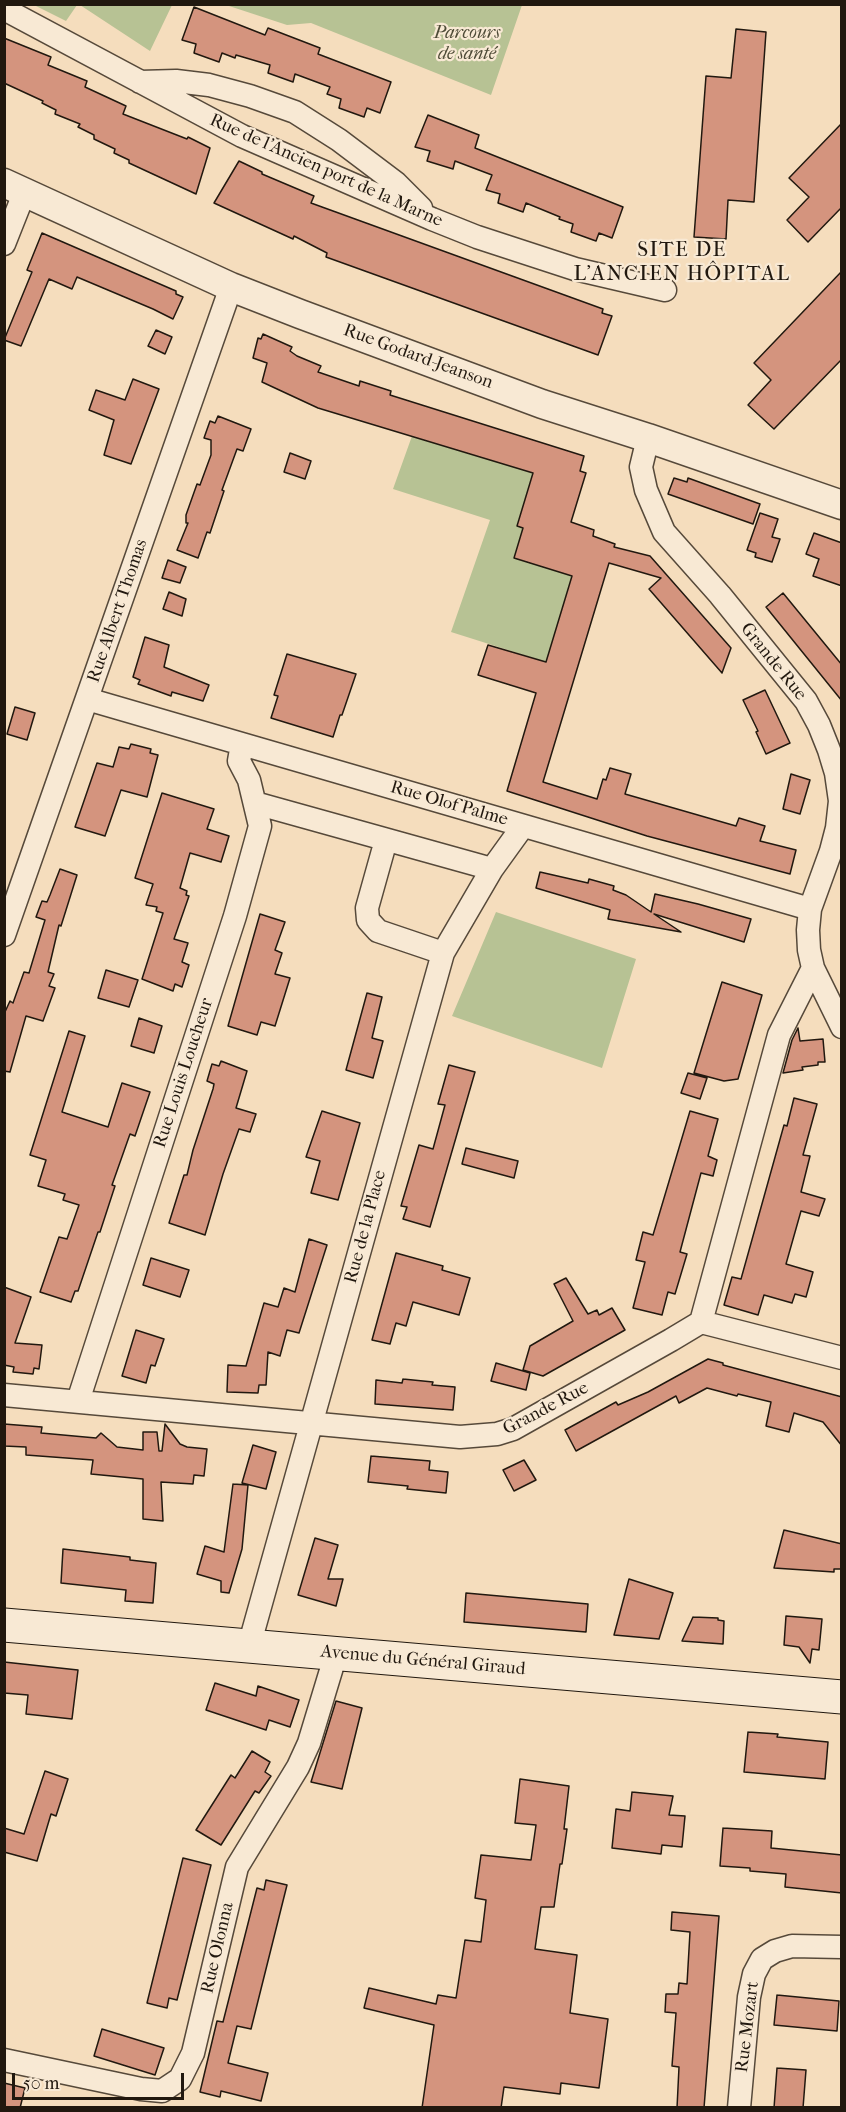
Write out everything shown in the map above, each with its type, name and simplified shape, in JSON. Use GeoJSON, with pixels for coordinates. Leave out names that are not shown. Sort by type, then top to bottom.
{"type":"FeatureCollection","features":[{"type":"Feature","properties":{"kind":"main road","name":"Avenue du Général Giraud"},"geometry":{"type":"LineString","coordinates":[[4,1625],[842,1696]]}},
{"type":"Feature","properties":{"kind":"street","name":"Rue de l'Ancien port de la Marne"},"geometry":{"type":"LineString","coordinates":[[4,9],[242,136],[432,219],[477,237],[575,269],[665,290]]}},
{"type":"Feature","properties":{"kind":"street"},"geometry":{"type":"LineString","coordinates":[[139,82],[176,81],[209,85],[295,112],[339,140],[396,183],[432,219]]}},
{"type":"Feature","properties":{"kind":"street"},"geometry":{"type":"LineString","coordinates":[[4,244],[15,187]]}},
{"type":"Feature","properties":{"kind":"street","name":"Rue Godard-Jeanson"},"geometry":{"type":"LineString","coordinates":[[15,187],[231,287],[542,404],[842,505]]}},
{"type":"Feature","properties":{"kind":"street","name":"Rue Albert Thomas"},"geometry":{"type":"LineString","coordinates":[[4,935],[231,287]]}},
{"type":"Feature","properties":{"kind":"street","name":"Grande Rue"},"geometry":{"type":"LineString","coordinates":[[648,438],[640,466],[646,490],[664,532],[720,595],[806,701],[829,750],[836,773],[840,801],[837,828],[810,909],[808,930],[813,968],[842,1027]]}},
{"type":"Feature","properties":{"kind":"street","name":"Rue Olof Palme"},"geometry":{"type":"LineString","coordinates":[[87,699],[810,909]]}},
{"type":"Feature","properties":{"kind":"street","name":"Rue Louis Loucheur"},"geometry":{"type":"LineString","coordinates":[[78,1401],[238,905],[261,826],[249,780],[239,761],[242,744]]}},
{"type":"Feature","properties":{"kind":"street"},"geometry":{"type":"LineString","coordinates":[[255,803],[492,869]]}},
{"type":"Feature","properties":{"kind":"street","name":"Rue de la Place"},"geometry":{"type":"LineString","coordinates":[[249,1646],[442,953],[492,869],[523,826]]}},
{"type":"Feature","properties":{"kind":"street"},"geometry":{"type":"LineString","coordinates":[[386,840],[367,908],[368,920],[378,931],[442,953]]}},
{"type":"Feature","properties":{"kind":"street"},"geometry":{"type":"LineString","coordinates":[[813,968],[779,1035],[701,1322],[842,1358]]}},
{"type":"Feature","properties":{"kind":"street","name":"Grande Rue"},"geometry":{"type":"LineString","coordinates":[[4,1395],[460,1437],[497,1434],[513,1429],[701,1322]]}},
{"type":"Feature","properties":{"kind":"street","name":"Rue Olonna"},"geometry":{"type":"LineString","coordinates":[[4,2060],[141,2089],[162,2091],[180,2079],[192,2053],[237,1867],[298,1767],[309,1743],[336,1654]]}},
{"type":"Feature","properties":{"kind":"street","name":"Rue Mozart"},"geometry":{"type":"LineString","coordinates":[[739,2108],[749,1997],[754,1974],[762,1959],[775,1951],[792,1946],[842,1947]]}},
{"type":"Feature","properties":{"kind":"green space"},"geometry":{"type":"Polygon","coordinates":[[[77,4],[66,21],[34,5],[77,4]]]}},
{"type":"Feature","properties":{"kind":"green space"},"geometry":{"type":"Polygon","coordinates":[[[80,5],[172,5],[150,51],[80,5]]]}},
{"type":"Feature","properties":{"kind":"green space","name":"Parcours de santé"},"geometry":{"type":"Polygon","coordinates":[[[226,5],[522,5],[491,95],[311,23],[287,25],[226,5]]]}},
{"type":"Feature","properties":{"kind":"green space"},"geometry":{"type":"Polygon","coordinates":[[[412,436],[533,473],[517,525],[523,528],[514,558],[572,576],[546,662],[451,632],[490,520],[393,489],[412,436]]]}},
{"type":"Feature","properties":{"kind":"green space"},"geometry":{"type":"Polygon","coordinates":[[[496,912],[636,959],[602,1068],[452,1016],[496,912]]]}},
{"type":"Feature","properties":{"kind":"building"},"geometry":{"type":"Polygon","coordinates":[[[194,7],[265,35],[268,28],[320,48],[318,54],[391,82],[380,113],[367,108],[364,117],[339,108],[341,99],[327,94],[330,87],[295,74],[293,82],[268,73],[270,65],[222,53],[219,62],[194,53],[196,44],[182,40],[194,7]]]}},
{"type":"Feature","properties":{"kind":"building"},"geometry":{"type":"Polygon","coordinates":[[[736,29],[766,32],[754,202],[728,200],[726,239],[694,237],[706,76],[731,78],[736,29]]]}},
{"type":"Feature","properties":{"kind":"building"},"geometry":{"type":"Polygon","coordinates":[[[4,38],[51,57],[48,65],[87,81],[85,87],[126,106],[123,114],[187,139],[188,137],[210,148],[196,194],[129,163],[129,160],[114,153],[115,149],[94,139],[94,135],[78,127],[80,124],[55,114],[56,110],[42,103],[43,101],[4,83],[4,38]]]}},
{"type":"Feature","properties":{"kind":"building"},"geometry":{"type":"Polygon","coordinates":[[[428,115],[479,135],[475,148],[623,207],[612,238],[599,233],[596,241],[571,232],[573,224],[526,203],[523,212],[498,203],[500,194],[486,190],[492,175],[455,161],[453,169],[427,161],[430,151],[415,147],[428,115]]]}},
{"type":"Feature","properties":{"kind":"building"},"geometry":{"type":"Polygon","coordinates":[[[842,123],[842,207],[808,242],[787,220],[809,197],[789,178],[842,123]]]}},
{"type":"Feature","properties":{"kind":"building"},"geometry":{"type":"Polygon","coordinates":[[[239,161],[262,174],[314,196],[311,203],[603,309],[602,313],[612,316],[598,355],[326,257],[327,253],[294,236],[293,239],[214,203],[239,161]]]}},
{"type":"Feature","properties":{"kind":"building"},"geometry":{"type":"Polygon","coordinates":[[[42,233],[176,291],[176,294],[183,297],[173,319],[77,277],[72,289],[49,279],[21,346],[4,340],[32,272],[27,270],[42,233]]]}},
{"type":"Feature","properties":{"kind":"building"},"geometry":{"type":"Polygon","coordinates":[[[842,271],[842,359],[774,429],[748,405],[771,380],[754,363],[842,271]]]}},
{"type":"Feature","properties":{"kind":"building"},"geometry":{"type":"Polygon","coordinates":[[[156,330],[172,337],[165,354],[148,346],[156,330]]]}},
{"type":"Feature","properties":{"kind":"building"},"geometry":{"type":"Polygon","coordinates":[[[263,334],[292,347],[290,351],[297,356],[321,366],[318,372],[359,386],[360,381],[391,391],[390,395],[584,456],[580,471],[586,473],[571,522],[594,530],[593,536],[615,544],[614,547],[650,556],[731,648],[722,673],[649,589],[661,578],[609,563],[543,782],[597,799],[603,779],[606,780],[610,768],[631,774],[625,794],[736,826],[739,818],[765,826],[760,841],[796,850],[790,874],[647,836],[507,791],[536,693],[478,675],[488,645],[546,662],[572,576],[514,558],[523,528],[517,526],[533,473],[318,408],[262,382],[267,363],[253,358],[258,338],[261,339],[263,334]]]}},
{"type":"Feature","properties":{"kind":"building"},"geometry":{"type":"Polygon","coordinates":[[[133,379],[159,389],[131,464],[104,455],[114,420],[89,410],[96,390],[125,400],[133,379]]]}},
{"type":"Feature","properties":{"kind":"building"},"geometry":{"type":"Polygon","coordinates":[[[218,416],[251,429],[243,451],[237,449],[210,533],[207,532],[198,558],[177,550],[188,523],[186,523],[186,515],[197,484],[200,485],[211,455],[211,440],[204,438],[210,421],[215,423],[218,416]]]}},
{"type":"Feature","properties":{"kind":"building"},"geometry":{"type":"Polygon","coordinates":[[[290,453],[311,461],[305,479],[284,472],[290,453]]]}},
{"type":"Feature","properties":{"kind":"building"},"geometry":{"type":"Polygon","coordinates":[[[674,478],[687,482],[688,478],[760,504],[753,524],[668,494],[674,478]]]}},
{"type":"Feature","properties":{"kind":"building"},"geometry":{"type":"Polygon","coordinates":[[[760,513],[778,519],[772,537],[780,539],[772,562],[755,557],[756,553],[747,550],[760,513]]]}},
{"type":"Feature","properties":{"kind":"building"},"geometry":{"type":"Polygon","coordinates":[[[814,533],[842,543],[842,586],[813,576],[819,559],[806,554],[814,533]]]}},
{"type":"Feature","properties":{"kind":"building"},"geometry":{"type":"Polygon","coordinates":[[[168,560],[186,567],[180,583],[162,578],[168,560]]]}},
{"type":"Feature","properties":{"kind":"building"},"geometry":{"type":"Polygon","coordinates":[[[169,592],[186,599],[182,616],[163,609],[169,592]]]}},
{"type":"Feature","properties":{"kind":"building"},"geometry":{"type":"Polygon","coordinates":[[[783,593],[842,665],[842,701],[766,607],[783,593]]]}},
{"type":"Feature","properties":{"kind":"building"},"geometry":{"type":"Polygon","coordinates":[[[145,637],[169,645],[164,667],[209,685],[203,701],[172,692],[171,696],[138,684],[140,680],[133,677],[145,637]]]}},
{"type":"Feature","properties":{"kind":"building"},"geometry":{"type":"Polygon","coordinates":[[[287,654],[356,674],[333,737],[271,718],[278,696],[274,695],[287,654]]]}},
{"type":"Feature","properties":{"kind":"building"},"geometry":{"type":"Polygon","coordinates":[[[765,690],[790,743],[766,754],[743,700],[765,690]]]}},
{"type":"Feature","properties":{"kind":"building"},"geometry":{"type":"Polygon","coordinates":[[[15,707],[35,713],[27,740],[7,734],[15,707]]]}},
{"type":"Feature","properties":{"kind":"building"},"geometry":{"type":"Polygon","coordinates":[[[131,744],[151,749],[150,753],[158,755],[147,797],[121,790],[105,836],[75,827],[97,763],[113,767],[119,747],[129,749],[131,744]]]}},
{"type":"Feature","properties":{"kind":"building"},"geometry":{"type":"Polygon","coordinates":[[[791,774],[810,780],[800,814],[783,809],[791,774]]]}},
{"type":"Feature","properties":{"kind":"building"},"geometry":{"type":"Polygon","coordinates":[[[162,793],[214,809],[207,829],[229,836],[221,862],[190,853],[180,888],[187,891],[186,895],[189,896],[174,939],[188,943],[182,962],[189,965],[182,987],[175,984],[173,991],[142,979],[163,913],[156,911],[157,907],[146,905],[153,884],[135,878],[162,793]]]}},
{"type":"Feature","properties":{"kind":"building"},"geometry":{"type":"Polygon","coordinates":[[[60,869],[77,875],[61,926],[59,925],[48,972],[54,974],[49,986],[55,988],[43,1021],[26,1016],[10,1072],[4,1071],[4,1014],[10,1001],[13,1003],[24,972],[29,973],[45,920],[36,917],[42,901],[47,902],[60,869]]]}},
{"type":"Feature","properties":{"kind":"building"},"geometry":{"type":"Polygon","coordinates":[[[540,872],[588,883],[589,879],[614,886],[613,890],[626,895],[651,912],[655,894],[751,919],[744,942],[654,914],[681,932],[608,919],[610,910],[536,888],[540,872]]]}},
{"type":"Feature","properties":{"kind":"building"},"geometry":{"type":"Polygon","coordinates":[[[260,914],[285,922],[275,950],[282,953],[275,974],[290,978],[275,1026],[261,1022],[257,1035],[228,1026],[260,914]]]}},
{"type":"Feature","properties":{"kind":"building"},"geometry":{"type":"Polygon","coordinates":[[[106,970],[138,980],[129,1007],[98,998],[106,970]]]}},
{"type":"Feature","properties":{"kind":"building"},"geometry":{"type":"Polygon","coordinates":[[[722,982],[762,995],[738,1079],[724,1081],[694,1073],[722,982]]]}},
{"type":"Feature","properties":{"kind":"building"},"geometry":{"type":"Polygon","coordinates":[[[367,993],[382,997],[372,1038],[383,1041],[373,1078],[346,1070],[367,993]]]}},
{"type":"Feature","properties":{"kind":"building"},"geometry":{"type":"Polygon","coordinates":[[[139,1018],[162,1026],[154,1053],[131,1046],[139,1018]]]}},
{"type":"Feature","properties":{"kind":"building"},"geometry":{"type":"Polygon","coordinates":[[[798,1028],[800,1041],[823,1039],[825,1062],[802,1067],[803,1070],[783,1073],[792,1040],[798,1028]]]}},
{"type":"Feature","properties":{"kind":"building"},"geometry":{"type":"Polygon","coordinates":[[[69,1031],[85,1036],[62,1112],[108,1127],[122,1083],[150,1092],[135,1136],[130,1134],[112,1185],[115,1186],[100,1232],[98,1232],[78,1291],[75,1291],[71,1302],[40,1292],[59,1237],[67,1239],[79,1205],[63,1200],[65,1194],[38,1186],[46,1160],[30,1155],[69,1031]]]}},
{"type":"Feature","properties":{"kind":"building"},"geometry":{"type":"Polygon","coordinates":[[[221,1061],[247,1071],[236,1108],[256,1114],[250,1132],[239,1129],[205,1235],[169,1223],[184,1175],[187,1175],[213,1089],[214,1084],[207,1081],[212,1064],[219,1066],[221,1061]]]}},
{"type":"Feature","properties":{"kind":"building"},"geometry":{"type":"Polygon","coordinates":[[[449,1065],[475,1072],[430,1227],[403,1219],[407,1207],[401,1206],[419,1145],[433,1149],[445,1105],[438,1104],[449,1065]]]}},
{"type":"Feature","properties":{"kind":"building"},"geometry":{"type":"Polygon","coordinates":[[[688,1073],[707,1078],[700,1099],[681,1093],[688,1073]]]}},
{"type":"Feature","properties":{"kind":"building"},"geometry":{"type":"Polygon","coordinates":[[[794,1098],[817,1104],[803,1155],[810,1156],[801,1192],[825,1199],[819,1216],[801,1211],[786,1264],[813,1272],[806,1297],[795,1294],[792,1303],[764,1295],[758,1315],[724,1305],[732,1277],[741,1279],[784,1125],[787,1126],[794,1098]]]}},
{"type":"Feature","properties":{"kind":"building"},"geometry":{"type":"Polygon","coordinates":[[[322,1111],[360,1123],[338,1200],[311,1193],[320,1161],[306,1157],[322,1111]]]}},
{"type":"Feature","properties":{"kind":"building"},"geometry":{"type":"Polygon","coordinates":[[[690,1111],[718,1119],[708,1156],[717,1160],[713,1176],[701,1173],[680,1252],[687,1254],[675,1294],[668,1292],[662,1315],[633,1308],[645,1262],[636,1260],[643,1232],[653,1235],[690,1111]]]}},
{"type":"Feature","properties":{"kind":"building"},"geometry":{"type":"Polygon","coordinates":[[[466,1148],[518,1161],[514,1178],[462,1164],[466,1148]]]}},
{"type":"Feature","properties":{"kind":"building"},"geometry":{"type":"Polygon","coordinates":[[[309,1239],[327,1245],[299,1333],[287,1330],[280,1356],[268,1352],[266,1385],[259,1385],[258,1393],[227,1392],[228,1365],[246,1366],[264,1303],[278,1307],[284,1288],[295,1292],[309,1239]]]}},
{"type":"Feature","properties":{"kind":"building"},"geometry":{"type":"Polygon","coordinates":[[[396,1253],[443,1266],[442,1270],[470,1278],[459,1315],[413,1302],[406,1326],[396,1323],[390,1344],[372,1340],[396,1253]]]}},
{"type":"Feature","properties":{"kind":"building"},"geometry":{"type":"Polygon","coordinates":[[[151,1258],[189,1270],[180,1297],[143,1285],[151,1258]]]}},
{"type":"Feature","properties":{"kind":"building"},"geometry":{"type":"Polygon","coordinates":[[[566,1278],[588,1314],[597,1310],[599,1315],[612,1308],[625,1330],[543,1376],[523,1370],[530,1346],[573,1321],[554,1284],[566,1278]]]}},
{"type":"Feature","properties":{"kind":"building"},"geometry":{"type":"Polygon","coordinates":[[[4,1287],[31,1297],[15,1343],[42,1345],[39,1369],[34,1368],[33,1374],[13,1372],[14,1367],[4,1365],[4,1287]]]}},
{"type":"Feature","properties":{"kind":"building"},"geometry":{"type":"Polygon","coordinates":[[[136,1330],[164,1339],[155,1366],[151,1365],[146,1383],[122,1376],[136,1330]]]}},
{"type":"Feature","properties":{"kind":"building"},"geometry":{"type":"Polygon","coordinates":[[[708,1359],[842,1397],[842,1446],[823,1422],[794,1413],[789,1432],[766,1426],[771,1402],[707,1388],[679,1403],[676,1396],[576,1451],[565,1430],[616,1402],[618,1405],[648,1392],[708,1359]]]}},
{"type":"Feature","properties":{"kind":"building"},"geometry":{"type":"Polygon","coordinates":[[[496,1363],[530,1373],[526,1390],[491,1381],[496,1363]]]}},
{"type":"Feature","properties":{"kind":"building"},"geometry":{"type":"Polygon","coordinates":[[[403,1379],[455,1387],[453,1410],[375,1404],[376,1380],[402,1383],[403,1379]]]}},
{"type":"Feature","properties":{"kind":"building"},"geometry":{"type":"Polygon","coordinates":[[[4,1424],[42,1427],[41,1433],[96,1438],[101,1433],[117,1447],[143,1450],[143,1432],[157,1432],[159,1451],[162,1451],[165,1424],[180,1444],[207,1449],[204,1476],[194,1475],[193,1484],[161,1482],[163,1521],[143,1519],[143,1479],[91,1474],[93,1460],[26,1455],[26,1447],[4,1446],[4,1424]]]}},
{"type":"Feature","properties":{"kind":"building"},"geometry":{"type":"Polygon","coordinates":[[[253,1445],[276,1452],[266,1489],[242,1483],[253,1445]]]}},
{"type":"Feature","properties":{"kind":"building"},"geometry":{"type":"Polygon","coordinates":[[[371,1456],[430,1461],[429,1470],[448,1472],[446,1493],[368,1482],[371,1456]]]}},
{"type":"Feature","properties":{"kind":"building"},"geometry":{"type":"Polygon","coordinates":[[[524,1460],[536,1480],[514,1491],[503,1470],[524,1460]]]}},
{"type":"Feature","properties":{"kind":"building"},"geometry":{"type":"Polygon","coordinates":[[[233,1484],[248,1485],[242,1549],[229,1593],[221,1592],[221,1581],[197,1574],[205,1546],[224,1552],[233,1484]]]}},
{"type":"Feature","properties":{"kind":"building"},"geometry":{"type":"Polygon","coordinates":[[[784,1530],[842,1544],[842,1569],[834,1569],[834,1572],[774,1568],[784,1530]]]}},
{"type":"Feature","properties":{"kind":"building"},"geometry":{"type":"Polygon","coordinates":[[[315,1538],[338,1545],[328,1579],[343,1579],[336,1606],[298,1595],[315,1538]]]}},
{"type":"Feature","properties":{"kind":"building"},"geometry":{"type":"Polygon","coordinates":[[[63,1549],[130,1557],[130,1560],[156,1563],[153,1603],[125,1601],[126,1590],[61,1583],[63,1549]]]}},
{"type":"Feature","properties":{"kind":"building"},"geometry":{"type":"Polygon","coordinates":[[[629,1579],[673,1593],[659,1639],[614,1635],[629,1579]]]}},
{"type":"Feature","properties":{"kind":"building"},"geometry":{"type":"Polygon","coordinates":[[[466,1593],[588,1604],[586,1632],[464,1622],[466,1593]]]}},
{"type":"Feature","properties":{"kind":"building"},"geometry":{"type":"Polygon","coordinates":[[[786,1616],[822,1619],[819,1650],[812,1649],[810,1663],[799,1647],[784,1645],[786,1616]]]}},
{"type":"Feature","properties":{"kind":"building"},"geometry":{"type":"Polygon","coordinates":[[[693,1617],[718,1618],[724,1621],[723,1644],[682,1641],[693,1617]]]}},
{"type":"Feature","properties":{"kind":"building"},"geometry":{"type":"Polygon","coordinates":[[[4,1662],[78,1670],[72,1719],[26,1714],[28,1695],[4,1693],[4,1662]]]}},
{"type":"Feature","properties":{"kind":"building"},"geometry":{"type":"Polygon","coordinates":[[[215,1683],[256,1696],[258,1686],[299,1700],[290,1727],[269,1720],[266,1730],[206,1710],[215,1683]]]}},
{"type":"Feature","properties":{"kind":"building"},"geometry":{"type":"Polygon","coordinates":[[[336,1701],[362,1708],[342,1789],[311,1782],[336,1701]]]}},
{"type":"Feature","properties":{"kind":"building"},"geometry":{"type":"Polygon","coordinates":[[[748,1732],[828,1742],[825,1779],[744,1772],[748,1732]]]}},
{"type":"Feature","properties":{"kind":"building"},"geometry":{"type":"Polygon","coordinates":[[[252,1751],[270,1762],[265,1772],[271,1776],[259,1793],[255,1791],[221,1845],[196,1830],[231,1775],[235,1778],[252,1751]]]}},
{"type":"Feature","properties":{"kind":"building"},"geometry":{"type":"Polygon","coordinates":[[[45,1771],[68,1779],[56,1816],[51,1814],[37,1861],[4,1852],[4,1828],[24,1834],[45,1771]]]}},
{"type":"Feature","properties":{"kind":"building"},"geometry":{"type":"Polygon","coordinates":[[[520,1779],[569,1786],[564,1829],[567,1829],[554,1907],[541,1907],[535,1949],[577,1955],[570,2013],[608,2019],[599,2088],[561,2083],[560,2094],[504,2087],[501,2108],[422,2108],[434,2025],[364,2008],[369,1988],[436,2004],[438,1995],[456,1998],[465,1940],[481,1942],[486,1900],[475,1898],[481,1855],[531,1860],[536,1825],[515,1823],[520,1779]]]}},
{"type":"Feature","properties":{"kind":"building"},"geometry":{"type":"Polygon","coordinates":[[[632,1792],[673,1796],[669,1815],[685,1816],[682,1847],[662,1845],[661,1854],[612,1848],[616,1809],[630,1811],[632,1792]]]}},
{"type":"Feature","properties":{"kind":"building"},"geometry":{"type":"Polygon","coordinates":[[[723,1828],[772,1831],[771,1848],[842,1855],[842,1893],[785,1887],[786,1874],[720,1866],[723,1828]]]}},
{"type":"Feature","properties":{"kind":"building"},"geometry":{"type":"Polygon","coordinates":[[[183,1858],[211,1865],[177,2000],[169,1998],[167,2008],[147,2003],[183,1858]]]}},
{"type":"Feature","properties":{"kind":"building"},"geometry":{"type":"Polygon","coordinates":[[[266,1880],[287,1885],[251,2029],[237,2026],[228,2063],[268,2073],[261,2101],[221,2091],[220,2097],[200,2092],[217,2021],[223,2022],[257,1888],[264,1890],[266,1880]]]}},
{"type":"Feature","properties":{"kind":"building"},"geometry":{"type":"Polygon","coordinates":[[[672,1912],[719,1916],[704,2108],[677,2108],[679,2067],[672,2066],[676,2013],[665,2012],[666,1994],[678,1994],[679,1983],[687,1984],[690,1932],[671,1930],[672,1912]]]}},
{"type":"Feature","properties":{"kind":"building"},"geometry":{"type":"Polygon","coordinates":[[[777,1995],[839,2001],[837,2031],[774,2025],[777,1995]]]}},
{"type":"Feature","properties":{"kind":"building"},"geometry":{"type":"Polygon","coordinates":[[[102,2029],[164,2048],[155,2075],[94,2056],[102,2029]]]}},
{"type":"Feature","properties":{"kind":"building"},"geometry":{"type":"Polygon","coordinates":[[[777,2068],[806,2070],[803,2108],[774,2108],[777,2068]]]}},
{"type":"Feature","properties":{"kind":"building"},"geometry":{"type":"Polygon","coordinates":[[[4,2083],[25,2088],[20,2108],[4,2108],[4,2083]]]}},
{"type":"Feature","properties":{"kind":"district","name":"SITE DE L'ANCIEN HÔPITAL"},"geometry":{"type":"Point","coordinates":[682,263]}}]}
